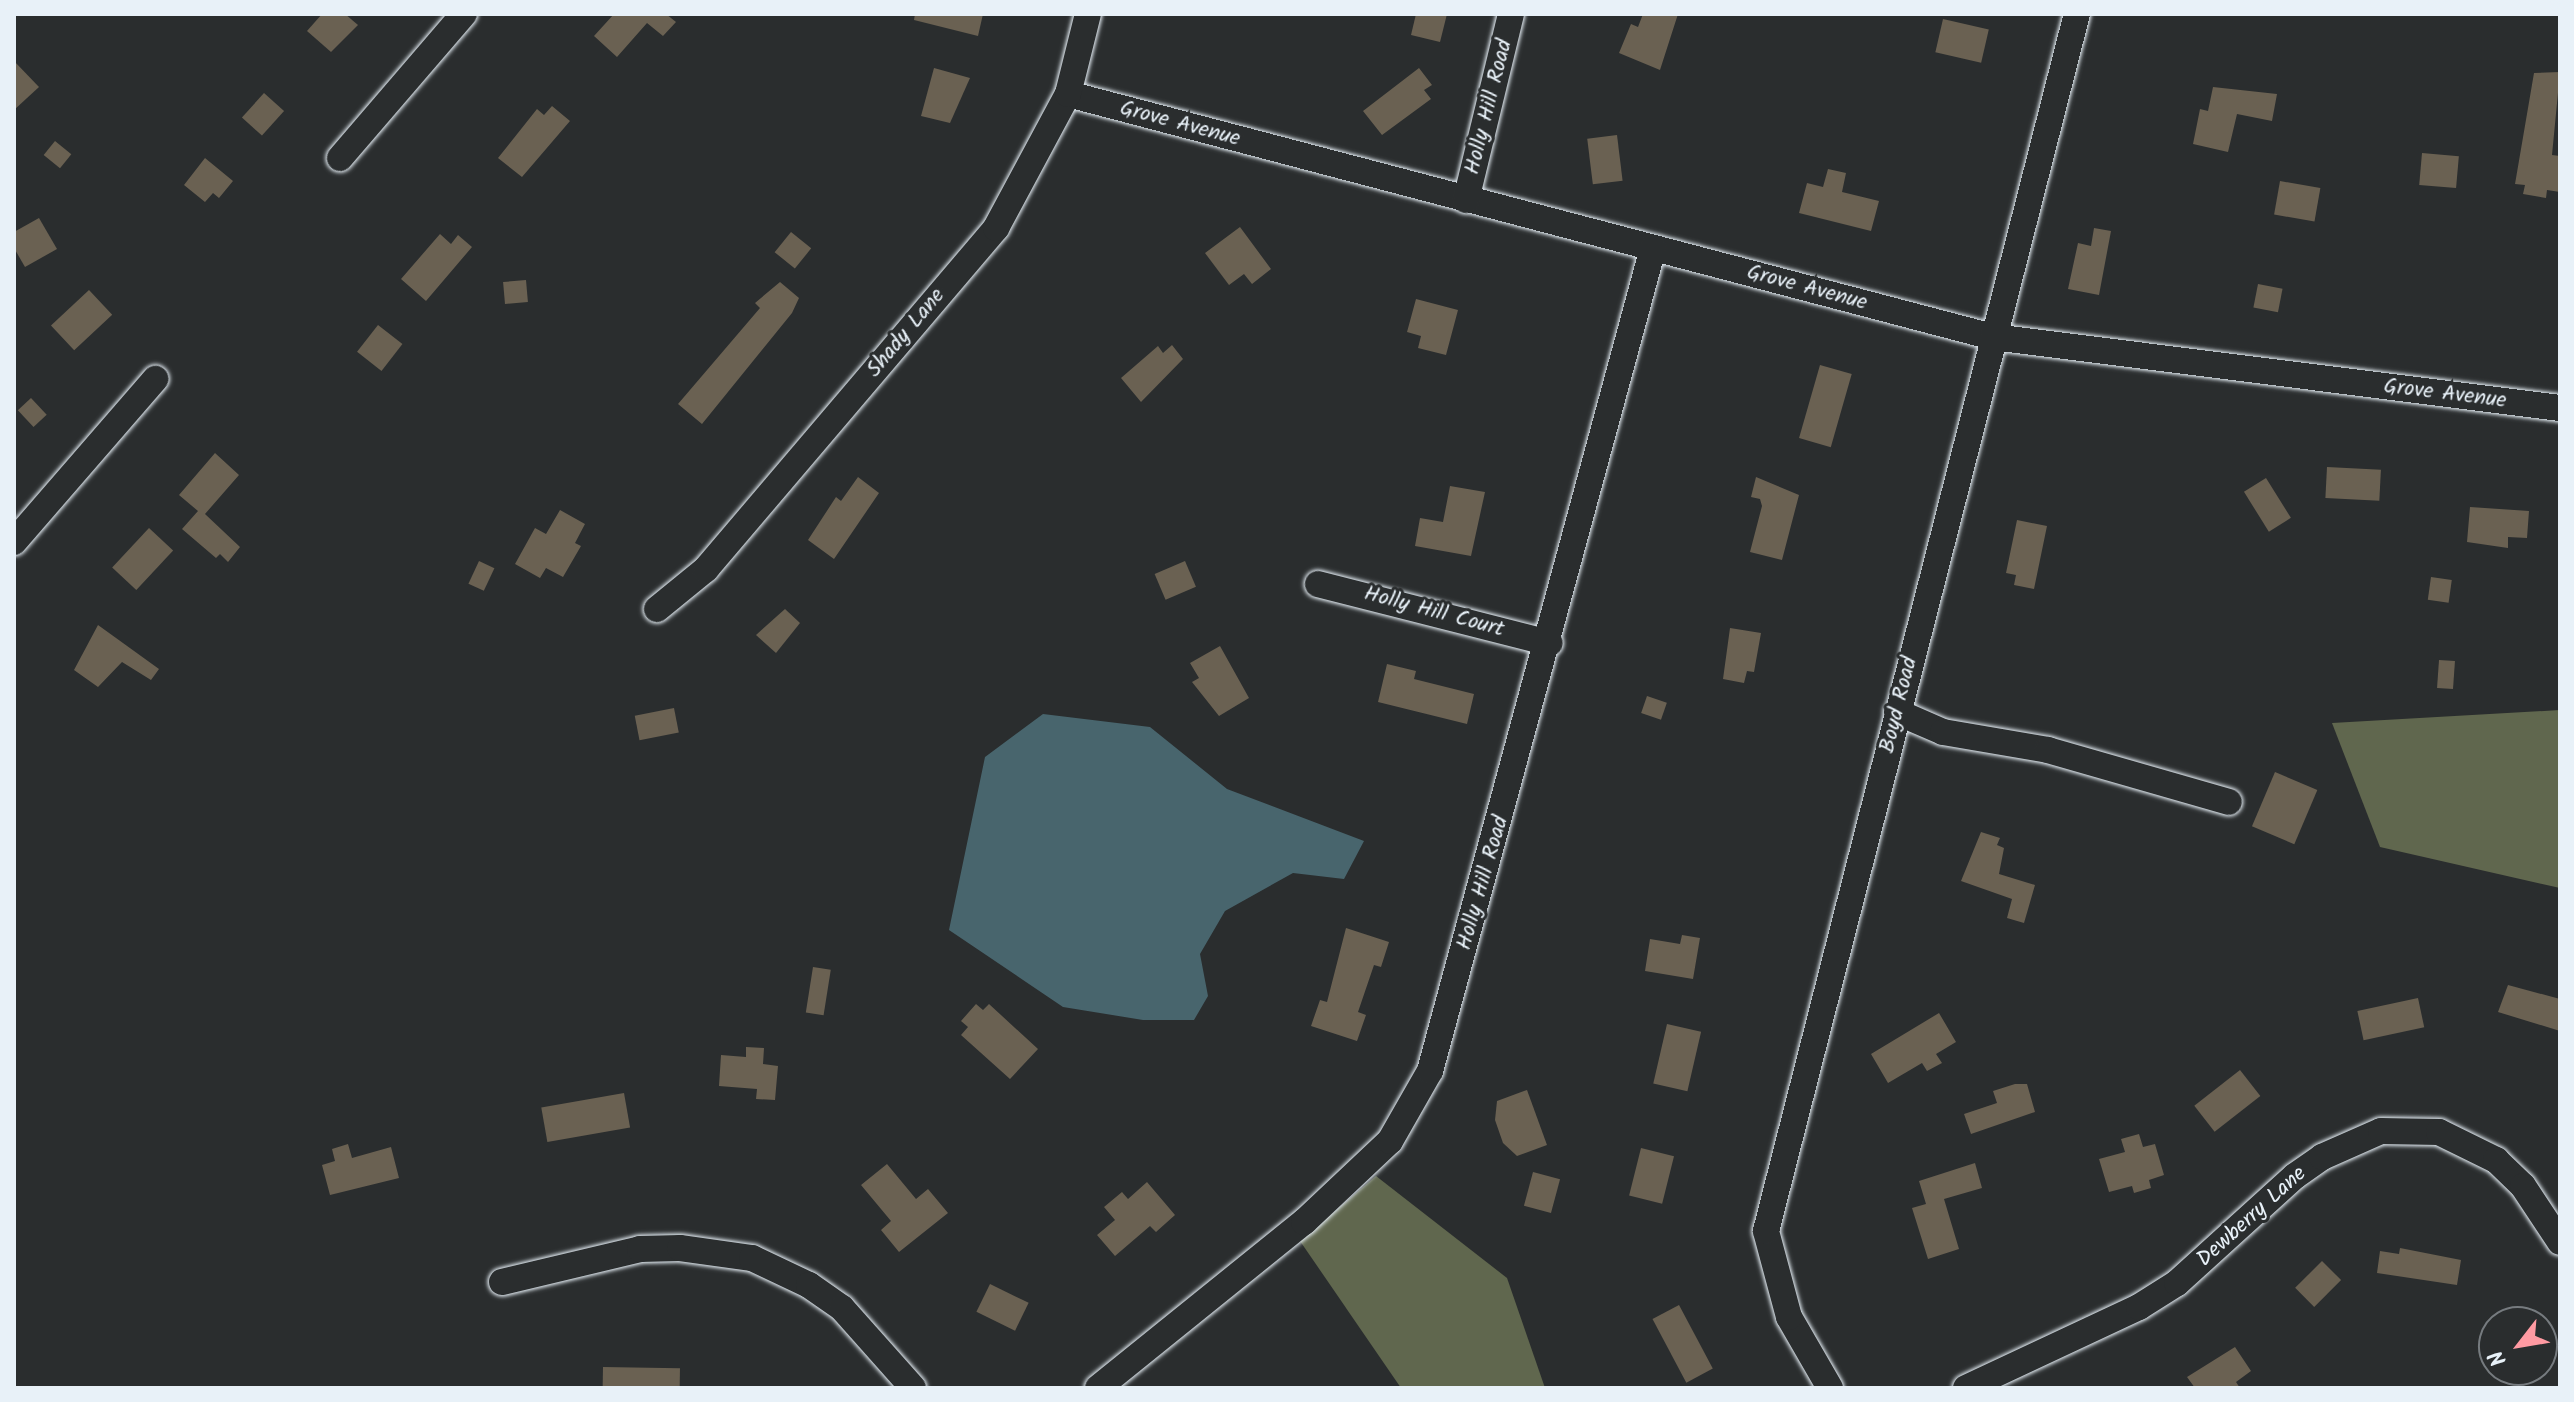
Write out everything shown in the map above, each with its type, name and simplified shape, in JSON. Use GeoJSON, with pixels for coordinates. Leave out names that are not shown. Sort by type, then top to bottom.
{"type":"FeatureCollection","features":[{"type":"Feature","properties":{"kind":"street"},"geometry":{"type":"LineString","coordinates":[[340,158],[464,14]]}},
{"type":"Feature","properties":{"kind":"street","name":"Shady Lane"},"geometry":{"type":"LineString","coordinates":[[657,609],[706,569],[996,228],[1068,94],[1088,14]]}},
{"type":"Feature","properties":{"kind":"street","name":"Holly Hill Road"},"geometry":{"type":"LineString","coordinates":[[1466,200],[1511,14]]}},
{"type":"Feature","properties":{"kind":"street","name":"Boyd Road"},"geometry":{"type":"LineString","coordinates":[[1830,1388],[1789,1317],[1766,1231],[2077,14]]}},
{"type":"Feature","properties":{"kind":"street","name":"Grove Avenue"},"geometry":{"type":"LineString","coordinates":[[1068,94],[1993,337],[2560,408]]}},
{"type":"Feature","properties":{"kind":"street","name":"Holly Hill Road"},"geometry":{"type":"LineString","coordinates":[[1098,1388],[1304,1222],[1390,1141],[1430,1071],[1550,643],[1653,248]]}},
{"type":"Feature","properties":{"kind":"street"},"geometry":{"type":"LineString","coordinates":[[14,542],[155,379]]}},
{"type":"Feature","properties":{"kind":"street","name":"Holly Hill Court"},"geometry":{"type":"LineString","coordinates":[[1318,584],[1550,643]]}},
{"type":"Feature","properties":{"kind":"street"},"geometry":{"type":"LineString","coordinates":[[1897,712],[1943,732],[2048,750],[2229,802]]}},
{"type":"Feature","properties":{"kind":"street","name":"Dewberry Lane"},"geometry":{"type":"LineString","coordinates":[[1966,1388],[2164,1291],[2213,1255],[2295,1176],[2322,1157],[2381,1131],[2439,1132],[2496,1160],[2523,1186],[2560,1242]]}},
{"type":"Feature","properties":{"kind":"street"},"geometry":{"type":"LineString","coordinates":[[502,1282],[640,1249],[680,1248],[752,1258],[809,1285],[842,1308],[913,1388]]}},
{"type":"Feature","properties":{"kind":"green space"},"geometry":{"type":"Polygon","coordinates":[[[2560,710],[2560,888],[2380,847],[2332,723],[2560,710]]]}},
{"type":"Feature","properties":{"kind":"green space"},"geometry":{"type":"Polygon","coordinates":[[[1376,1176],[1507,1278],[1545,1388],[1401,1388],[1300,1241],[1376,1176]]]}},
{"type":"Feature","properties":{"kind":"water"},"geometry":{"type":"Polygon","coordinates":[[[1043,714],[1150,727],[1227,789],[1364,841],[1344,879],[1293,873],[1225,911],[1200,954],[1208,996],[1194,1020],[1143,1020],[1063,1007],[949,930],[985,757],[1043,714]]]}},
{"type":"Feature","properties":{"kind":"building"},"geometry":{"type":"Polygon","coordinates":[[[322,14],[345,14],[358,25],[331,52],[307,31],[322,14]]]}},
{"type":"Feature","properties":{"kind":"building"},"geometry":{"type":"Polygon","coordinates":[[[614,14],[666,14],[676,22],[663,36],[647,23],[617,57],[594,36],[614,14]]]}},
{"type":"Feature","properties":{"kind":"building"},"geometry":{"type":"Polygon","coordinates":[[[915,14],[983,14],[978,36],[914,20],[915,14]]]}},
{"type":"Feature","properties":{"kind":"building"},"geometry":{"type":"Polygon","coordinates":[[[1416,14],[1447,14],[1440,42],[1411,35],[1416,14]]]}},
{"type":"Feature","properties":{"kind":"building"},"geometry":{"type":"Polygon","coordinates":[[[1643,14],[1678,14],[1660,70],[1619,53],[1631,24],[1638,27],[1643,14]]]}},
{"type":"Feature","properties":{"kind":"building"},"geometry":{"type":"Polygon","coordinates":[[[1943,19],[1989,30],[1981,63],[1935,52],[1943,19]]]}},
{"type":"Feature","properties":{"kind":"building"},"geometry":{"type":"Polygon","coordinates":[[[14,61],[39,87],[14,110],[14,61]]]}},
{"type":"Feature","properties":{"kind":"building"},"geometry":{"type":"Polygon","coordinates":[[[934,68],[970,78],[950,123],[921,116],[934,68]]]}},
{"type":"Feature","properties":{"kind":"building"},"geometry":{"type":"Polygon","coordinates":[[[1419,68],[1432,85],[1424,90],[1431,99],[1382,135],[1363,111],[1419,68]]]}},
{"type":"Feature","properties":{"kind":"building"},"geometry":{"type":"Polygon","coordinates":[[[2560,72],[2552,155],[2560,156],[2560,192],[2547,190],[2546,198],[2523,194],[2525,185],[2515,184],[2534,73],[2560,72]]]}},
{"type":"Feature","properties":{"kind":"building"},"geometry":{"type":"Polygon","coordinates":[[[2213,87],[2277,94],[2272,121],[2237,114],[2228,152],[2193,144],[2200,109],[2208,111],[2213,87]]]}},
{"type":"Feature","properties":{"kind":"building"},"geometry":{"type":"Polygon","coordinates":[[[264,93],[284,111],[262,136],[242,118],[264,93]]]}},
{"type":"Feature","properties":{"kind":"building"},"geometry":{"type":"Polygon","coordinates":[[[552,106],[570,121],[522,177],[498,158],[537,109],[544,115],[552,106]]]}},
{"type":"Feature","properties":{"kind":"building"},"geometry":{"type":"Polygon","coordinates":[[[1617,135],[1623,181],[1593,184],[1587,139],[1617,135]]]}},
{"type":"Feature","properties":{"kind":"building"},"geometry":{"type":"Polygon","coordinates":[[[55,141],[71,154],[60,168],[44,155],[55,141]]]}},
{"type":"Feature","properties":{"kind":"building"},"geometry":{"type":"Polygon","coordinates":[[[2422,153],[2459,156],[2456,188],[2419,185],[2422,153]]]}},
{"type":"Feature","properties":{"kind":"building"},"geometry":{"type":"Polygon","coordinates":[[[205,158],[233,181],[219,198],[213,193],[205,202],[184,185],[205,158]]]}},
{"type":"Feature","properties":{"kind":"building"},"geometry":{"type":"Polygon","coordinates":[[[1828,169],[1846,173],[1842,192],[1879,201],[1871,231],[1799,213],[1807,183],[1823,187],[1828,169]]]}},
{"type":"Feature","properties":{"kind":"building"},"geometry":{"type":"Polygon","coordinates":[[[2280,181],[2320,188],[2314,222],[2274,214],[2280,181]]]}},
{"type":"Feature","properties":{"kind":"building"},"geometry":{"type":"Polygon","coordinates":[[[39,218],[57,249],[25,267],[14,248],[14,232],[39,218]]]}},
{"type":"Feature","properties":{"kind":"building"},"geometry":{"type":"Polygon","coordinates":[[[1240,227],[1271,269],[1252,284],[1244,274],[1229,285],[1205,253],[1240,227]]]}},
{"type":"Feature","properties":{"kind":"building"},"geometry":{"type":"Polygon","coordinates":[[[2094,228],[2111,231],[2099,295],[2068,289],[2078,243],[2091,246],[2094,228]]]}},
{"type":"Feature","properties":{"kind":"building"},"geometry":{"type":"Polygon","coordinates":[[[791,232],[811,248],[795,269],[775,252],[791,232]]]}},
{"type":"Feature","properties":{"kind":"building"},"geometry":{"type":"Polygon","coordinates":[[[440,234],[451,244],[458,235],[472,247],[426,301],[401,279],[440,234]]]}},
{"type":"Feature","properties":{"kind":"building"},"geometry":{"type":"Polygon","coordinates":[[[526,280],[528,302],[505,304],[503,282],[526,280]]]}},
{"type":"Feature","properties":{"kind":"building"},"geometry":{"type":"Polygon","coordinates":[[[780,282],[799,298],[792,313],[702,424],[678,404],[760,308],[755,303],[780,282]]]}},
{"type":"Feature","properties":{"kind":"building"},"geometry":{"type":"Polygon","coordinates":[[[2258,284],[2283,289],[2278,312],[2253,308],[2258,284]]]}},
{"type":"Feature","properties":{"kind":"building"},"geometry":{"type":"Polygon","coordinates":[[[89,290],[112,315],[74,350],[51,325],[89,290]]]}},
{"type":"Feature","properties":{"kind":"building"},"geometry":{"type":"Polygon","coordinates":[[[1416,299],[1458,310],[1446,355],[1418,348],[1421,336],[1407,332],[1416,299]]]}},
{"type":"Feature","properties":{"kind":"building"},"geometry":{"type":"Polygon","coordinates":[[[378,325],[402,344],[381,371],[357,352],[378,325]]]}},
{"type":"Feature","properties":{"kind":"building"},"geometry":{"type":"Polygon","coordinates":[[[1172,345],[1183,359],[1141,402],[1121,378],[1158,346],[1163,353],[1172,345]]]}},
{"type":"Feature","properties":{"kind":"building"},"geometry":{"type":"Polygon","coordinates":[[[1820,365],[1852,374],[1831,447],[1799,438],[1820,365]]]}},
{"type":"Feature","properties":{"kind":"building"},"geometry":{"type":"Polygon","coordinates":[[[31,398],[47,415],[34,427],[18,410],[31,398]]]}},
{"type":"Feature","properties":{"kind":"building"},"geometry":{"type":"Polygon","coordinates":[[[215,453],[239,475],[205,514],[240,547],[228,562],[220,554],[216,558],[182,529],[198,511],[179,495],[215,453]]]}},
{"type":"Feature","properties":{"kind":"building"},"geometry":{"type":"Polygon","coordinates":[[[2327,467],[2381,470],[2379,501],[2325,498],[2327,467]]]}},
{"type":"Feature","properties":{"kind":"building"},"geometry":{"type":"Polygon","coordinates":[[[858,477],[879,493],[834,559],[808,540],[836,497],[841,501],[858,477]]]}},
{"type":"Feature","properties":{"kind":"building"},"geometry":{"type":"Polygon","coordinates":[[[1756,477],[1799,495],[1782,560],[1750,552],[1762,506],[1760,499],[1751,497],[1756,477]]]}},
{"type":"Feature","properties":{"kind":"building"},"geometry":{"type":"Polygon","coordinates":[[[2266,478],[2291,518],[2269,532],[2244,492],[2266,478]]]}},
{"type":"Feature","properties":{"kind":"building"},"geometry":{"type":"Polygon","coordinates":[[[1450,486],[1485,492],[1471,556],[1415,546],[1420,518],[1443,522],[1450,486]]]}},
{"type":"Feature","properties":{"kind":"building"},"geometry":{"type":"Polygon","coordinates":[[[2470,507],[2529,511],[2527,538],[2508,537],[2508,548],[2467,542],[2470,507]]]}},
{"type":"Feature","properties":{"kind":"building"},"geometry":{"type":"Polygon","coordinates":[[[560,510],[585,524],[575,543],[581,546],[563,577],[546,568],[540,578],[515,564],[535,528],[546,534],[560,510]]]}},
{"type":"Feature","properties":{"kind":"building"},"geometry":{"type":"Polygon","coordinates":[[[2017,520],[2047,526],[2034,589],[2014,585],[2016,575],[2006,573],[2017,520]]]}},
{"type":"Feature","properties":{"kind":"building"},"geometry":{"type":"Polygon","coordinates":[[[149,528],[173,551],[136,590],[112,567],[149,528]]]}},
{"type":"Feature","properties":{"kind":"building"},"geometry":{"type":"Polygon","coordinates":[[[479,561],[494,568],[484,591],[468,584],[479,561]]]}},
{"type":"Feature","properties":{"kind":"building"},"geometry":{"type":"Polygon","coordinates":[[[1185,561],[1196,587],[1166,600],[1155,574],[1185,561]]]}},
{"type":"Feature","properties":{"kind":"building"},"geometry":{"type":"Polygon","coordinates":[[[2431,577],[2452,580],[2449,603],[2428,600],[2431,577]]]}},
{"type":"Feature","properties":{"kind":"building"},"geometry":{"type":"Polygon","coordinates":[[[785,609],[800,623],[776,653],[756,635],[785,609]]]}},
{"type":"Feature","properties":{"kind":"building"},"geometry":{"type":"Polygon","coordinates":[[[98,625],[159,669],[151,680],[122,662],[98,687],[74,670],[98,625]]]}},
{"type":"Feature","properties":{"kind":"building"},"geometry":{"type":"Polygon","coordinates":[[[1730,628],[1761,633],[1754,672],[1747,671],[1744,683],[1723,679],[1730,628]]]}},
{"type":"Feature","properties":{"kind":"building"},"geometry":{"type":"Polygon","coordinates":[[[1220,646],[1249,698],[1219,716],[1192,682],[1199,678],[1190,663],[1220,646]]]}},
{"type":"Feature","properties":{"kind":"building"},"geometry":{"type":"Polygon","coordinates":[[[2439,660],[2455,661],[2453,689],[2437,688],[2439,660]]]}},
{"type":"Feature","properties":{"kind":"building"},"geometry":{"type":"Polygon","coordinates":[[[1387,664],[1416,671],[1414,679],[1474,694],[1467,724],[1378,702],[1387,664]]]}},
{"type":"Feature","properties":{"kind":"building"},"geometry":{"type":"Polygon","coordinates":[[[1647,696],[1667,703],[1661,720],[1641,713],[1647,696]]]}},
{"type":"Feature","properties":{"kind":"building"},"geometry":{"type":"Polygon","coordinates":[[[674,708],[679,733],[640,740],[635,716],[674,708]]]}},
{"type":"Feature","properties":{"kind":"building"},"geometry":{"type":"Polygon","coordinates":[[[2275,772],[2317,790],[2294,844],[2252,826],[2275,772]]]}},
{"type":"Feature","properties":{"kind":"building"},"geometry":{"type":"Polygon","coordinates":[[[1981,832],[2000,838],[1997,845],[2004,848],[1999,874],[2035,885],[2024,923],[2007,918],[2012,899],[1961,881],[1981,832]]]}},
{"type":"Feature","properties":{"kind":"building"},"geometry":{"type":"Polygon","coordinates":[[[1346,928],[1389,942],[1381,967],[1374,965],[1358,1012],[1366,1015],[1357,1041],[1311,1026],[1320,1000],[1327,1002],[1346,928]]]}},
{"type":"Feature","properties":{"kind":"building"},"geometry":{"type":"Polygon","coordinates":[[[1682,935],[1700,938],[1693,979],[1645,971],[1650,939],[1680,944],[1682,935]]]}},
{"type":"Feature","properties":{"kind":"building"},"geometry":{"type":"Polygon","coordinates":[[[813,967],[831,970],[824,1015],[806,1012],[813,967]]]}},
{"type":"Feature","properties":{"kind":"building"},"geometry":{"type":"Polygon","coordinates":[[[2508,985],[2560,999],[2560,1031],[2498,1012],[2508,985]]]}},
{"type":"Feature","properties":{"kind":"building"},"geometry":{"type":"Polygon","coordinates":[[[2418,998],[2424,1027],[2364,1040],[2357,1011],[2418,998]]]}},
{"type":"Feature","properties":{"kind":"building"},"geometry":{"type":"Polygon","coordinates":[[[976,1004],[983,1010],[989,1004],[1038,1049],[1010,1079],[961,1035],[968,1027],[961,1021],[976,1004]]]}},
{"type":"Feature","properties":{"kind":"building"},"geometry":{"type":"Polygon","coordinates":[[[1939,1013],[1956,1042],[1936,1054],[1942,1063],[1927,1071],[1922,1063],[1888,1083],[1871,1054],[1939,1013]]]}},
{"type":"Feature","properties":{"kind":"building"},"geometry":{"type":"Polygon","coordinates":[[[1667,1024],[1701,1032],[1687,1091],[1653,1083],[1667,1024]]]}},
{"type":"Feature","properties":{"kind":"building"},"geometry":{"type":"Polygon","coordinates":[[[746,1047],[764,1048],[763,1064],[778,1066],[775,1100],[756,1099],[757,1089],[719,1086],[721,1055],[746,1057],[746,1047]]]}},
{"type":"Feature","properties":{"kind":"building"},"geometry":{"type":"Polygon","coordinates":[[[2240,1070],[2260,1096],[2215,1132],[2194,1106],[2240,1070]]]}},
{"type":"Feature","properties":{"kind":"building"},"geometry":{"type":"Polygon","coordinates":[[[2015,1084],[2027,1084],[2035,1112],[1971,1134],[1964,1114],[1997,1103],[1993,1091],[2015,1084]]]}},
{"type":"Feature","properties":{"kind":"building"},"geometry":{"type":"Polygon","coordinates":[[[1527,1090],[1547,1145],[1517,1156],[1503,1143],[1495,1120],[1497,1101],[1527,1090]]]}},
{"type":"Feature","properties":{"kind":"building"},"geometry":{"type":"Polygon","coordinates":[[[624,1093],[630,1127],[547,1142],[541,1108],[624,1093]]]}},
{"type":"Feature","properties":{"kind":"building"},"geometry":{"type":"Polygon","coordinates":[[[2139,1134],[2143,1147],[2155,1144],[2164,1175],[2149,1180],[2151,1188],[2134,1193],[2132,1186],[2109,1192],[2099,1159],[2125,1152],[2121,1139],[2139,1134]]]}},
{"type":"Feature","properties":{"kind":"building"},"geometry":{"type":"Polygon","coordinates":[[[348,1144],[352,1158],[391,1147],[399,1178],[330,1195],[322,1165],[335,1161],[332,1149],[348,1144]]]}},
{"type":"Feature","properties":{"kind":"building"},"geometry":{"type":"Polygon","coordinates":[[[1641,1148],[1674,1156],[1662,1204],[1629,1196],[1641,1148]]]}},
{"type":"Feature","properties":{"kind":"building"},"geometry":{"type":"Polygon","coordinates":[[[1975,1163],[1982,1188],[1944,1199],[1959,1249],[1928,1259],[1912,1208],[1926,1204],[1919,1181],[1975,1163]]]}},
{"type":"Feature","properties":{"kind":"building"},"geometry":{"type":"Polygon","coordinates":[[[887,1164],[916,1199],[928,1189],[948,1213],[899,1252],[881,1230],[891,1221],[861,1185],[887,1164]]]}},
{"type":"Feature","properties":{"kind":"building"},"geometry":{"type":"Polygon","coordinates":[[[1533,1172],[1560,1179],[1551,1213],[1524,1206],[1533,1172]]]}},
{"type":"Feature","properties":{"kind":"building"},"geometry":{"type":"Polygon","coordinates":[[[1147,1182],[1175,1215],[1156,1232],[1150,1226],[1115,1256],[1097,1235],[1115,1220],[1104,1207],[1122,1192],[1128,1199],[1147,1182]]]}},
{"type":"Feature","properties":{"kind":"building"},"geometry":{"type":"Polygon","coordinates":[[[2400,1248],[2461,1260],[2457,1285],[2377,1273],[2380,1251],[2399,1254],[2400,1248]]]}},
{"type":"Feature","properties":{"kind":"building"},"geometry":{"type":"Polygon","coordinates":[[[2322,1261],[2341,1280],[2314,1307],[2295,1288],[2322,1261]]]}},
{"type":"Feature","properties":{"kind":"building"},"geometry":{"type":"Polygon","coordinates":[[[990,1284],[1029,1303],[1015,1331],[976,1312],[990,1284]]]}},
{"type":"Feature","properties":{"kind":"building"},"geometry":{"type":"Polygon","coordinates":[[[1679,1305],[1713,1369],[1686,1383],[1653,1319],[1679,1305]]]}},
{"type":"Feature","properties":{"kind":"building"},"geometry":{"type":"Polygon","coordinates":[[[2235,1347],[2251,1371],[2236,1382],[2240,1388],[2195,1388],[2187,1377],[2235,1347]]]}},
{"type":"Feature","properties":{"kind":"building"},"geometry":{"type":"Polygon","coordinates":[[[603,1367],[680,1368],[680,1388],[603,1388],[603,1367]]]}}]}
